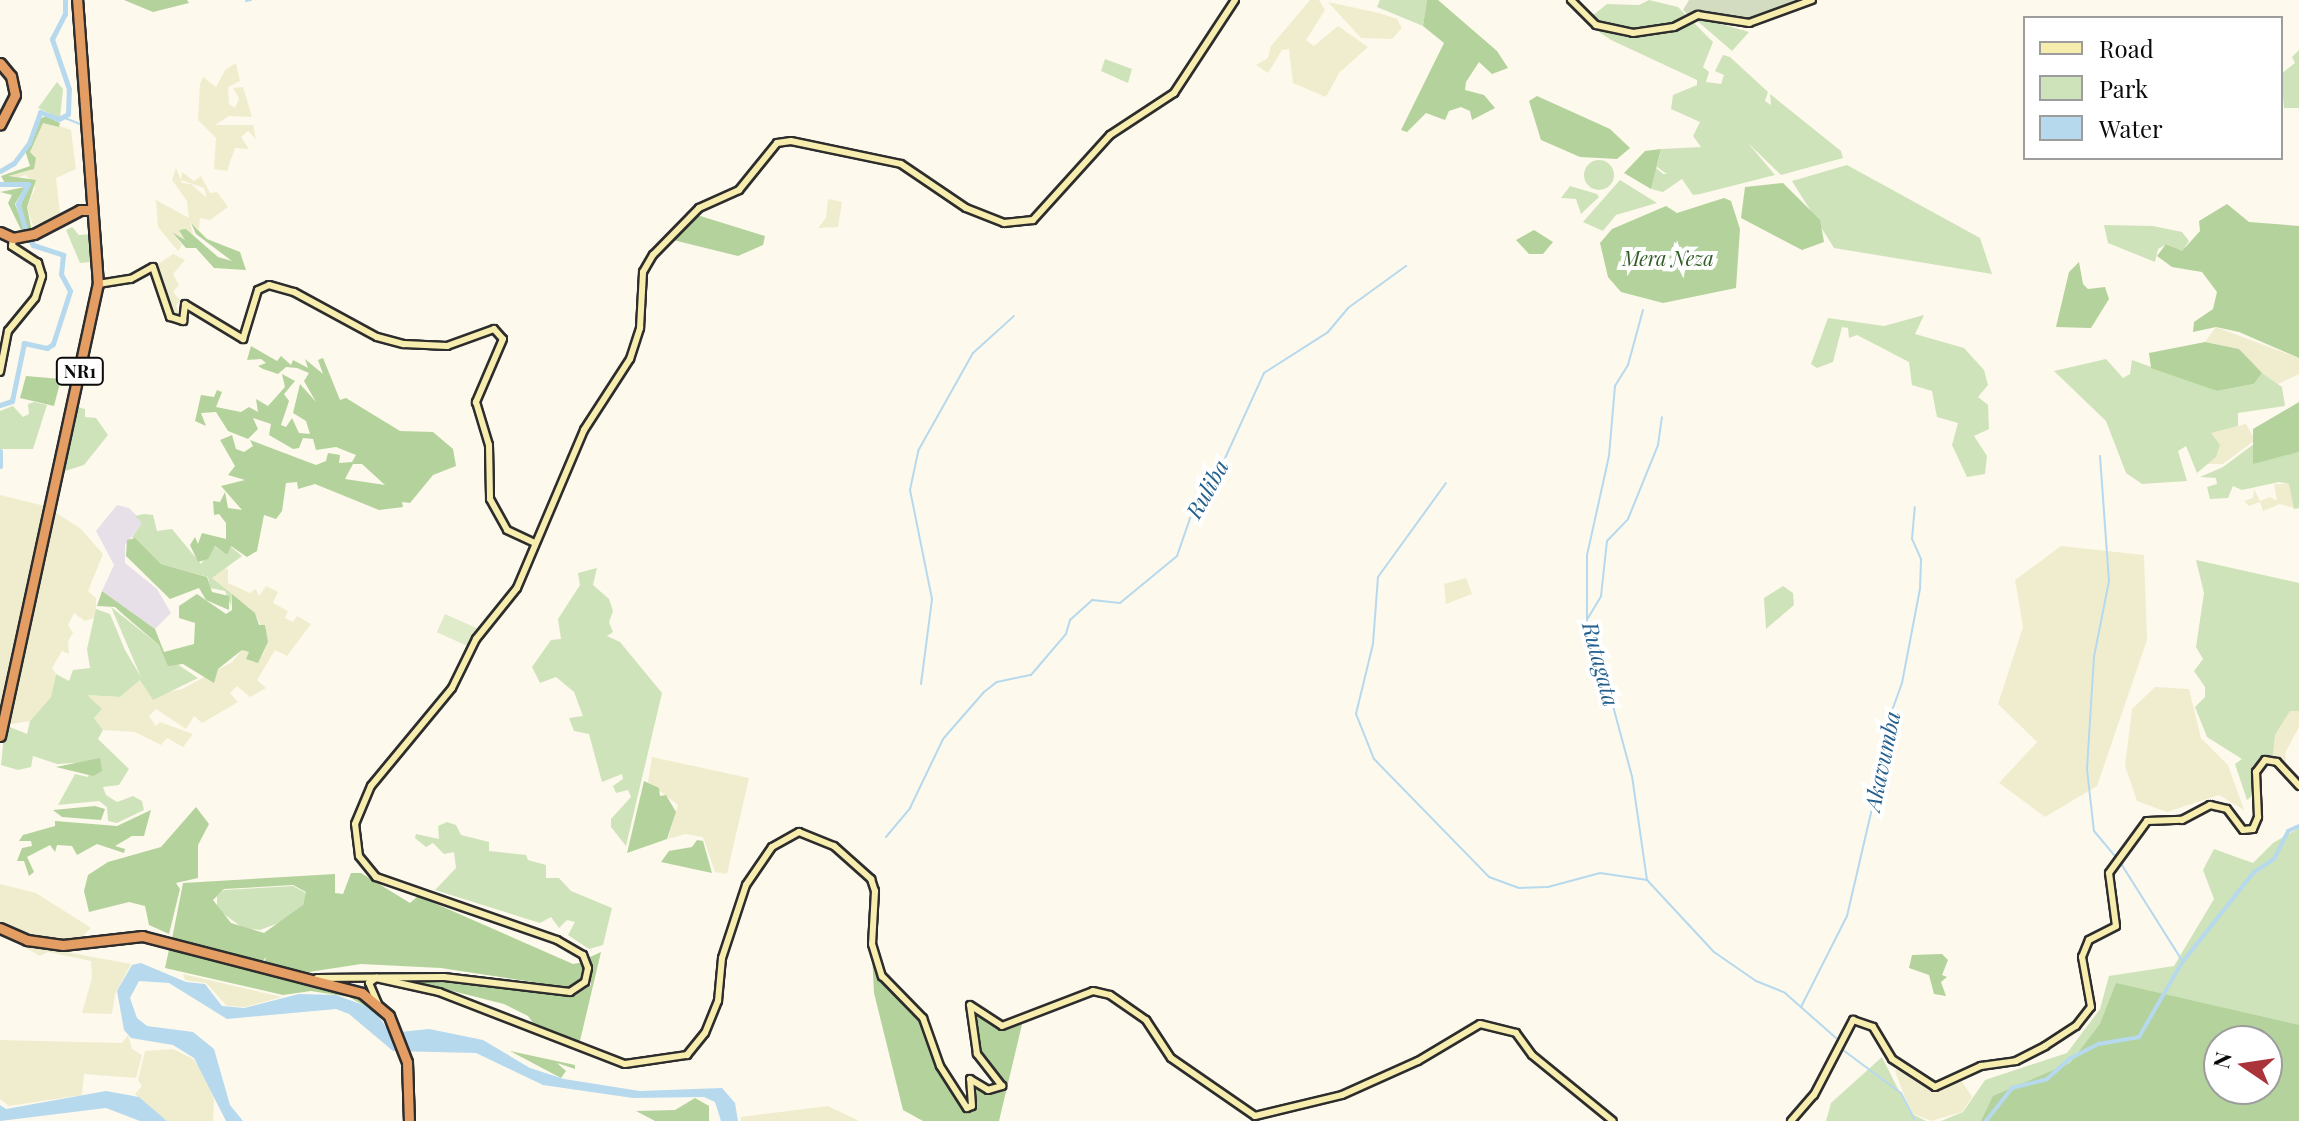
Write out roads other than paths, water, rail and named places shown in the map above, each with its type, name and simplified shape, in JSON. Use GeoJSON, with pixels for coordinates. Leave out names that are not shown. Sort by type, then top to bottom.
{"type":"FeatureCollection","features":[{"type":"Feature","properties":{"kind":"highway","name":"NR1"},"geometry":{"type":"LineString","coordinates":[[0,736],[98,284],[99,240],[93,227],[77,0]]}},
{"type":"Feature","properties":{"kind":"highway"},"geometry":{"type":"LineString","coordinates":[[0,63],[11,76],[15,95],[0,124]]}},
{"type":"Feature","properties":{"kind":"highway"},"geometry":{"type":"LineString","coordinates":[[79,213],[90,192]]}},
{"type":"Feature","properties":{"kind":"highway"},"geometry":{"type":"LineString","coordinates":[[12,239],[34,234],[79,213],[92,212]]}},
{"type":"Feature","properties":{"kind":"highway"},"geometry":{"type":"LineString","coordinates":[[79,213],[93,227]]}},
{"type":"Feature","properties":{"kind":"highway"},"geometry":{"type":"LineString","coordinates":[[0,928],[27,940],[63,945],[142,936],[362,993],[378,1004],[394,1029],[405,1056],[409,1121]]}},
{"type":"Feature","properties":{"kind":"main road"},"geometry":{"type":"LineString","coordinates":[[309,978],[444,977],[570,992],[585,982],[587,962],[578,951],[522,924],[376,877],[363,863],[356,844],[356,819],[371,786],[452,688],[476,639],[517,588],[584,430],[616,385],[638,337],[646,264],[699,208],[739,190],[777,143],[798,140],[901,164],[966,208],[1004,223],[1028,222],[1045,210],[1110,135],[1174,93],[1235,0]]}},
{"type":"Feature","properties":{"kind":"main road"},"geometry":{"type":"LineString","coordinates":[[1571,0],[1596,25],[1633,33],[1674,27],[1698,15],[1749,23],[1812,0]]}},
{"type":"Feature","properties":{"kind":"main road"},"geometry":{"type":"LineString","coordinates":[[0,372],[8,331],[35,298],[42,276],[40,265],[12,239]]}},
{"type":"Feature","properties":{"kind":"main road"},"geometry":{"type":"LineString","coordinates":[[98,284],[131,279],[152,266],[170,317],[183,321],[185,304],[243,339],[258,290],[269,285],[404,344],[447,346],[494,329],[503,339],[476,402],[489,445],[490,499],[507,530],[535,543]]}},
{"type":"Feature","properties":{"kind":"main road"},"geometry":{"type":"LineString","coordinates":[[1791,1121],[1814,1095],[1853,1020],[1873,1027],[1892,1059],[1935,1087],[1981,1066],[2016,1061],[2076,1026],[2091,1007],[2082,957],[2089,940],[2115,929],[2110,870],[2147,821],[2182,820],[2210,805],[2227,809],[2243,830],[2253,829],[2258,817],[2256,772],[2265,760],[2277,762],[2299,786]]}},
{"type":"Feature","properties":{"kind":"main road"},"geometry":{"type":"LineString","coordinates":[[378,1004],[369,983],[376,978],[482,1006],[625,1064],[687,1055],[705,1033],[718,1001],[722,958],[746,885],[772,847],[799,832],[846,853],[873,884],[872,944],[877,964],[892,991],[923,1018],[940,1066],[967,1108],[972,1106],[970,1079],[988,1090],[1002,1086],[977,1054],[970,1005],[1002,1026],[1093,991],[1110,995],[1146,1020],[1171,1058],[1255,1116],[1326,1102],[1418,1061],[1480,1024],[1516,1033],[1532,1055],[1613,1121]]}},
{"type":"Feature","properties":{"kind":"water"},"geometry":{"type":"Polygon","coordinates":[[[141,963],[186,982],[205,984],[222,1006],[244,1008],[299,994],[336,995],[374,1009],[390,1033],[429,1029],[483,1040],[530,1068],[564,1079],[640,1091],[722,1088],[735,1103],[738,1121],[721,1121],[715,1102],[704,1097],[633,1098],[543,1085],[476,1053],[393,1051],[349,1014],[336,1009],[227,1019],[169,983],[139,981],[130,998],[137,1018],[147,1026],[193,1032],[214,1049],[230,1105],[243,1121],[226,1121],[194,1058],[173,1045],[131,1038],[124,1030],[117,991],[132,965],[141,963]]]}},
{"type":"Feature","properties":{"kind":"water"},"geometry":{"type":"Polygon","coordinates":[[[106,1091],[139,1097],[167,1121],[140,1121],[106,1108],[0,1121],[0,1105],[6,1109],[106,1091]]]}},
{"type":"Feature","properties":{"kind":"waterway"},"geometry":{"type":"LineString","coordinates":[[0,171],[14,163],[29,143],[40,112],[59,119],[68,114],[69,89],[52,39],[65,14],[65,0]]}},
{"type":"Feature","properties":{"kind":"waterway"},"geometry":{"type":"LineString","coordinates":[[246,1],[251,0]]}},
{"type":"Feature","properties":{"kind":"waterway"},"geometry":{"type":"LineString","coordinates":[[65,118],[80,124]]}},
{"type":"Feature","properties":{"kind":"waterway"},"geometry":{"type":"LineString","coordinates":[[0,184],[28,184],[18,204],[26,232],[33,245],[63,255],[61,274],[70,291],[53,344],[47,348],[24,343],[12,401],[0,405]]}},
{"type":"Feature","properties":{"kind":"waterway","name":"Ruliba"},"geometry":{"type":"LineString","coordinates":[[886,837],[910,808],[943,739],[984,692],[997,682],[1031,675],[1066,634],[1070,620],[1092,600],[1120,603],[1177,556],[1194,507],[1210,491],[1264,373],[1328,332],[1348,308],[1406,266]]}},
{"type":"Feature","properties":{"kind":"waterway","name":"Rutagata"},"geometry":{"type":"LineString","coordinates":[[1643,310],[1628,365],[1615,386],[1609,456],[1587,555],[1587,630],[1596,643],[1632,776],[1647,880]]}},
{"type":"Feature","properties":{"kind":"waterway"},"geometry":{"type":"LineString","coordinates":[[921,684],[932,599],[910,490],[918,451],[973,353],[1014,316]]}},
{"type":"Feature","properties":{"kind":"waterway"},"geometry":{"type":"LineString","coordinates":[[1588,618],[1601,596],[1607,541],[1628,519],[1658,445],[1662,417]]}},
{"type":"Feature","properties":{"kind":"waterway"},"geometry":{"type":"LineString","coordinates":[[0,451],[0,466]]}},
{"type":"Feature","properties":{"kind":"waterway"},"geometry":{"type":"LineString","coordinates":[[2100,456],[2109,581],[2094,657],[2087,769],[2094,831],[2116,857]]}},
{"type":"Feature","properties":{"kind":"waterway"},"geometry":{"type":"LineString","coordinates":[[1446,483],[1378,577],[1373,644],[1356,714],[1374,759],[1489,877],[1519,888],[1548,887],[1600,873],[1647,880],[1714,952],[1756,981],[1785,993],[1836,1038]]}},
{"type":"Feature","properties":{"kind":"waterway","name":"Akavumba"},"geometry":{"type":"LineString","coordinates":[[1801,1007],[1847,916],[1882,766],[1883,736],[1902,683],[1920,589],[1921,559],[1912,539],[1915,507]]}},
{"type":"Feature","properties":{"kind":"waterway"},"geometry":{"type":"LineString","coordinates":[[1986,1121],[2012,1088],[2047,1079],[2069,1059],[2099,1044],[2139,1037],[2181,964],[2253,873],[2274,859],[2288,831],[2299,826]]}},
{"type":"Feature","properties":{"kind":"waterway"},"geometry":{"type":"LineString","coordinates":[[2120,862],[2183,962]]}},
{"type":"Feature","properties":{"kind":"waterway"},"geometry":{"type":"LineString","coordinates":[[1843,1050],[1901,1093],[1915,1121]]}},
{"type":"Feature","properties":{"kind":"park label","name":"Mera Neza"},"geometry":{"type":"Point","coordinates":[1668,257]}}]}
